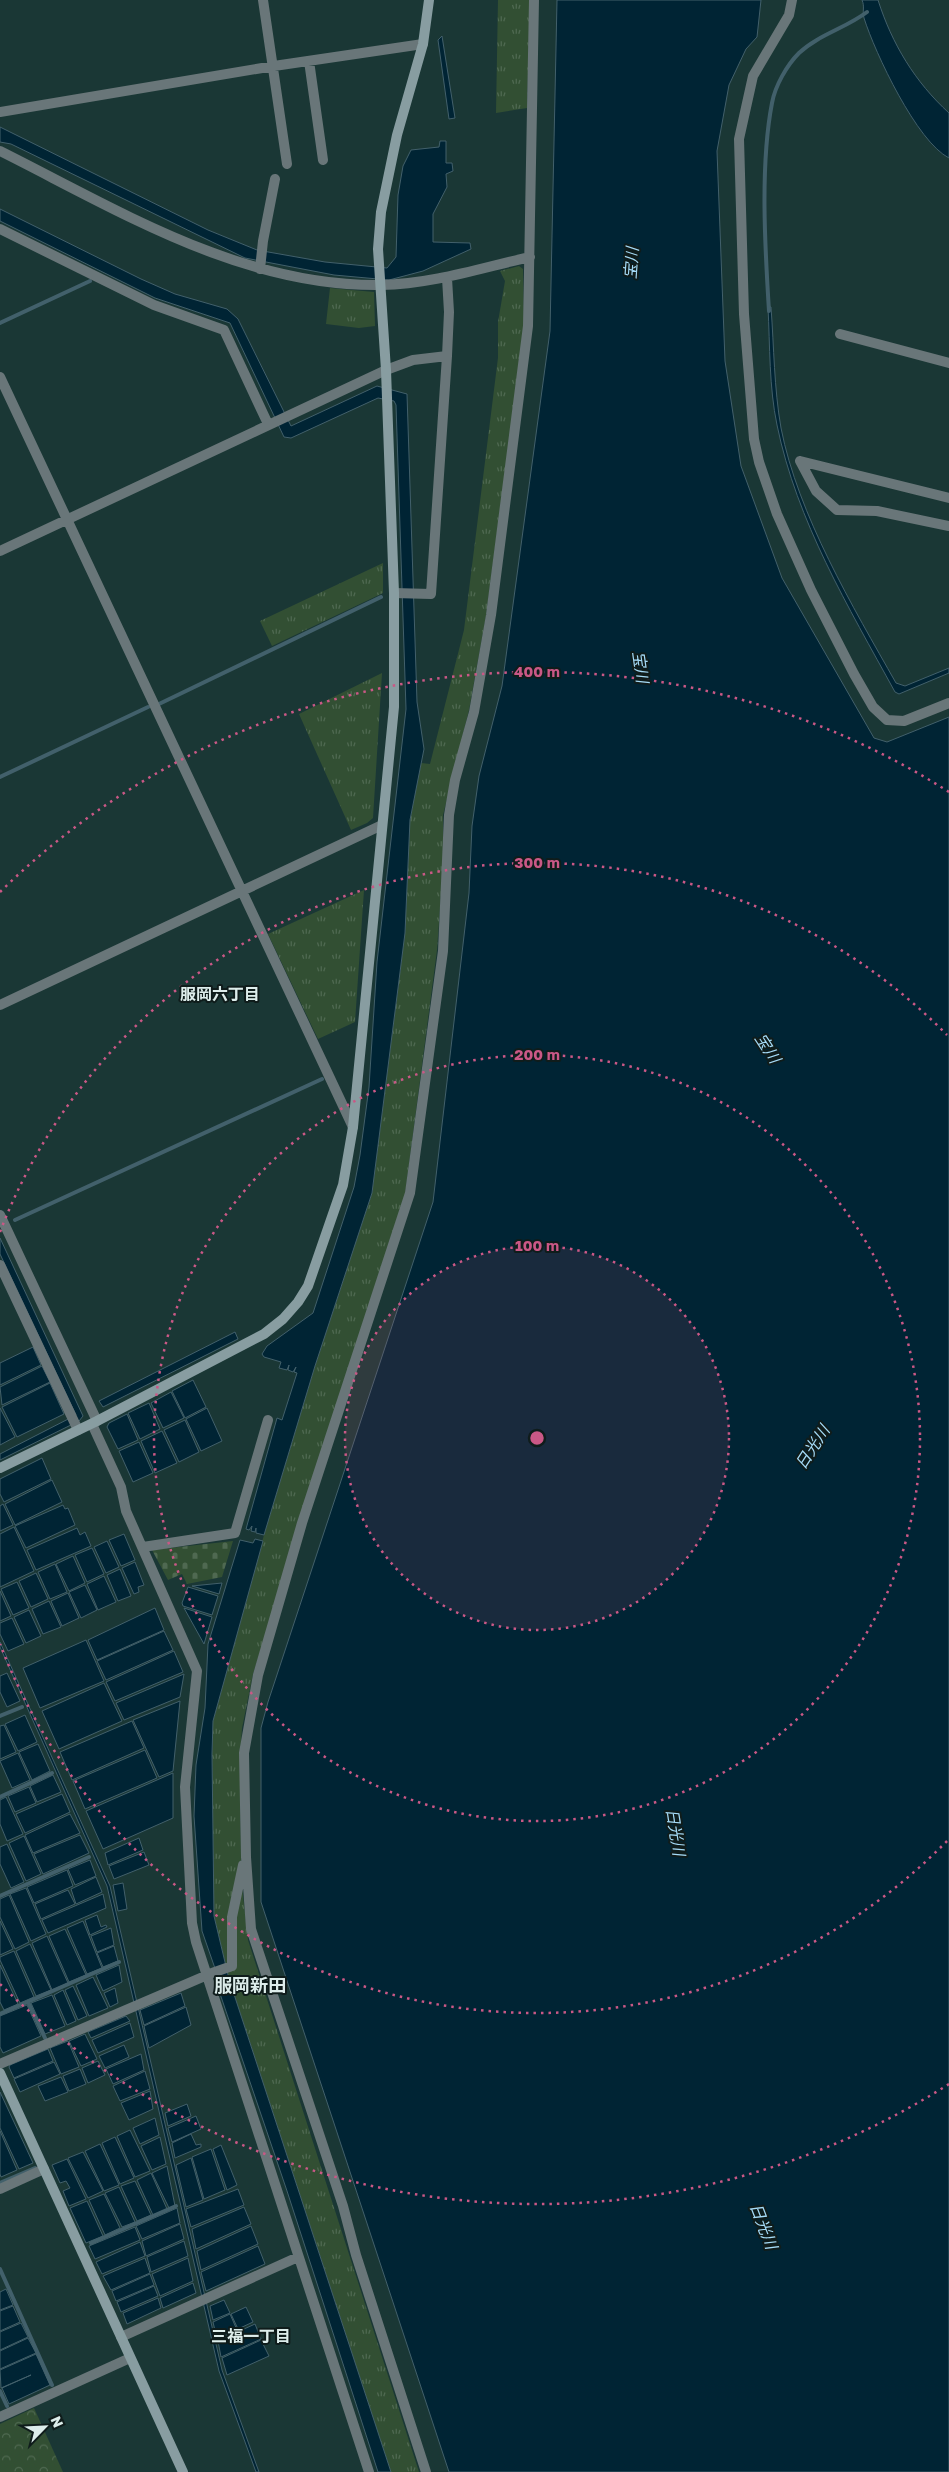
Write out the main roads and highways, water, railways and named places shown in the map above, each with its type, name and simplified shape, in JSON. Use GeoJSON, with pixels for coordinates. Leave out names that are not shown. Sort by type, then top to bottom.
{"type":"FeatureCollection","features":[{"type":"Feature","properties":{"kind":"water"},"geometry":{"type":"Polygon","coordinates":[[[557,0],[761,0],[757,37],[746,49],[729,85],[717,151],[725,361],[741,466],[782,578],[874,738],[887,742],[949,717],[949,2472],[449,2472],[261,1902],[261,1728],[433,1202],[469,893],[472,826],[479,776],[502,686],[550,331],[557,0]]]}},
{"type":"Feature","properties":{"kind":"water"},"geometry":{"type":"Polygon","coordinates":[[[862,0],[878,0],[890,32],[906,61],[915,75],[949,113],[949,158],[937,149],[924,134],[899,95],[869,33],[864,18],[862,0]]]}},
{"type":"Feature","properties":{"kind":"water"},"geometry":{"type":"Polygon","coordinates":[[[442,36],[455,118],[449,119],[438,40],[442,36]]]}},
{"type":"Feature","properties":{"kind":"water"},"geometry":{"type":"Polygon","coordinates":[[[0,127],[208,230],[257,250],[325,262],[387,268],[396,257],[398,195],[403,166],[411,150],[439,147],[440,141],[446,141],[446,163],[452,163],[453,171],[446,174],[447,187],[433,214],[433,242],[470,243],[471,249],[423,271],[389,280],[334,275],[245,258],[11,144],[0,142],[0,127]]]}},
{"type":"Feature","properties":{"kind":"water"},"geometry":{"type":"Polygon","coordinates":[[[0,209],[175,294],[227,309],[238,319],[291,426],[377,386],[407,394],[417,702],[424,749],[410,820],[405,933],[372,1193],[315,1366],[264,1535],[256,1533],[256,1528],[255,1532],[251,1531],[252,1526],[249,1530],[246,1529],[277,1418],[282,1420],[297,1373],[294,1372],[296,1367],[293,1372],[288,1370],[289,1365],[287,1370],[279,1368],[281,1362],[264,1357],[262,1354],[267,1346],[313,1313],[354,1187],[369,1087],[377,962],[406,709],[396,405],[394,401],[378,398],[291,438],[284,437],[230,323],[155,298],[0,221],[0,209]]]}},
{"type":"Feature","properties":{"kind":"water"},"geometry":{"type":"Polygon","coordinates":[[[768,307],[771,307],[781,428],[789,461],[814,527],[845,592],[896,683],[905,686],[949,668],[949,673],[899,694],[895,692],[842,595],[797,496],[774,411],[768,307]]]}},
{"type":"Feature","properties":{"kind":"water"},"geometry":{"type":"Polygon","coordinates":[[[0,1238],[83,1416],[79,1421],[0,1460],[0,1454],[76,1415],[0,1254],[0,1238]]]}},
{"type":"Feature","properties":{"kind":"water"},"geometry":{"type":"Polygon","coordinates":[[[235,1332],[238,1339],[103,1407],[99,1401],[235,1332]]]}},
{"type":"Feature","properties":{"kind":"water"},"geometry":{"type":"Polygon","coordinates":[[[33,1347],[41,1365],[0,1385],[0,1363],[33,1347]]]}},
{"type":"Feature","properties":{"kind":"water"},"geometry":{"type":"Polygon","coordinates":[[[42,1366],[50,1382],[2,1405],[0,1387],[42,1366]]]}},
{"type":"Feature","properties":{"kind":"water"},"geometry":{"type":"Polygon","coordinates":[[[193,1380],[206,1407],[185,1418],[172,1391],[193,1380]]]}},
{"type":"Feature","properties":{"kind":"water"},"geometry":{"type":"Polygon","coordinates":[[[50,1383],[64,1414],[17,1437],[2,1407],[50,1383]]]}},
{"type":"Feature","properties":{"kind":"water"},"geometry":{"type":"Polygon","coordinates":[[[171,1392],[184,1418],[163,1428],[151,1403],[171,1392]]]}},
{"type":"Feature","properties":{"kind":"water"},"geometry":{"type":"Polygon","coordinates":[[[149,1403],[160,1429],[140,1439],[128,1413],[149,1403]]]}},
{"type":"Feature","properties":{"kind":"water"},"geometry":{"type":"Polygon","coordinates":[[[0,1408],[15,1437],[0,1445],[0,1408]]]}},
{"type":"Feature","properties":{"kind":"water"},"geometry":{"type":"Polygon","coordinates":[[[207,1408],[222,1441],[201,1451],[186,1419],[207,1408]]]}},
{"type":"Feature","properties":{"kind":"water"},"geometry":{"type":"Polygon","coordinates":[[[127,1414],[138,1440],[118,1449],[107,1427],[109,1423],[127,1414]]]}},
{"type":"Feature","properties":{"kind":"water"},"geometry":{"type":"Polygon","coordinates":[[[185,1420],[199,1452],[179,1462],[164,1430],[185,1420]]]}},
{"type":"Feature","properties":{"kind":"water"},"geometry":{"type":"Polygon","coordinates":[[[162,1431],[177,1463],[155,1473],[141,1441],[162,1431]]]}},
{"type":"Feature","properties":{"kind":"water"},"geometry":{"type":"Polygon","coordinates":[[[139,1442],[153,1473],[133,1482],[119,1451],[139,1442]]]}},
{"type":"Feature","properties":{"kind":"water"},"geometry":{"type":"Polygon","coordinates":[[[42,1458],[51,1479],[4,1502],[0,1494],[0,1479],[42,1458]]]}},
{"type":"Feature","properties":{"kind":"water"},"geometry":{"type":"Polygon","coordinates":[[[52,1480],[62,1502],[15,1525],[5,1504],[52,1480]]]}},
{"type":"Feature","properties":{"kind":"water"},"geometry":{"type":"Polygon","coordinates":[[[3,1504],[13,1525],[0,1531],[0,1506],[3,1504]]]}},
{"type":"Feature","properties":{"kind":"water"},"geometry":{"type":"Polygon","coordinates":[[[63,1505],[65,1509],[68,1508],[75,1525],[26,1548],[15,1526],[63,1505]]]}},
{"type":"Feature","properties":{"kind":"water"},"geometry":{"type":"Polygon","coordinates":[[[14,1527],[34,1571],[0,1587],[0,1534],[14,1527]]]}},
{"type":"Feature","properties":{"kind":"water"},"geometry":{"type":"Polygon","coordinates":[[[77,1528],[80,1535],[85,1532],[91,1546],[36,1570],[27,1550],[77,1528]]]}},
{"type":"Feature","properties":{"kind":"water"},"geometry":{"type":"Polygon","coordinates":[[[124,1534],[135,1560],[121,1566],[109,1540],[124,1534]]]}},
{"type":"Feature","properties":{"kind":"water"},"geometry":{"type":"Polygon","coordinates":[[[255,1539],[263,1541],[213,1721],[214,1916],[229,1979],[391,2472],[378,2472],[287,2191],[215,1979],[218,1977],[202,1931],[194,1816],[196,1765],[205,1708],[208,1644],[240,1540],[253,1543],[255,1539]]]}},
{"type":"Feature","properties":{"kind":"water"},"geometry":{"type":"Polygon","coordinates":[[[107,1541],[119,1567],[106,1573],[94,1547],[107,1541]]]}},
{"type":"Feature","properties":{"kind":"water"},"geometry":{"type":"Polygon","coordinates":[[[92,1548],[104,1574],[87,1582],[75,1555],[92,1548]]]}},
{"type":"Feature","properties":{"kind":"water"},"geometry":{"type":"Polygon","coordinates":[[[73,1556],[85,1583],[69,1591],[56,1564],[73,1556]]]}},
{"type":"Feature","properties":{"kind":"water"},"geometry":{"type":"Polygon","coordinates":[[[135,1562],[144,1585],[138,1587],[139,1592],[134,1594],[122,1568],[135,1562]]]}},
{"type":"Feature","properties":{"kind":"water"},"geometry":{"type":"Polygon","coordinates":[[[55,1564],[67,1592],[50,1599],[38,1572],[55,1564]]]}},
{"type":"Feature","properties":{"kind":"water"},"geometry":{"type":"Polygon","coordinates":[[[120,1569],[131,1596],[118,1601],[107,1575],[120,1569]]]}},
{"type":"Feature","properties":{"kind":"water"},"geometry":{"type":"Polygon","coordinates":[[[36,1573],[48,1599],[31,1607],[19,1581],[36,1573]]]}},
{"type":"Feature","properties":{"kind":"water"},"geometry":{"type":"Polygon","coordinates":[[[104,1576],[116,1602],[98,1610],[87,1584],[104,1576]]]}},
{"type":"Feature","properties":{"kind":"water"},"geometry":{"type":"Polygon","coordinates":[[[17,1582],[29,1608],[13,1615],[1,1589],[17,1582]]]}},
{"type":"Feature","properties":{"kind":"water"},"geometry":{"type":"Polygon","coordinates":[[[222,1583],[219,1594],[192,1586],[222,1583]]]}},
{"type":"Feature","properties":{"kind":"water"},"geometry":{"type":"Polygon","coordinates":[[[85,1585],[97,1610],[81,1618],[69,1592],[85,1585]]]}},
{"type":"Feature","properties":{"kind":"water"},"geometry":{"type":"Polygon","coordinates":[[[188,1587],[218,1596],[212,1615],[183,1606],[182,1603],[188,1587]]]}},
{"type":"Feature","properties":{"kind":"water"},"geometry":{"type":"Polygon","coordinates":[[[0,1591],[11,1616],[0,1621],[0,1591]]]}},
{"type":"Feature","properties":{"kind":"water"},"geometry":{"type":"Polygon","coordinates":[[[68,1593],[79,1618],[62,1626],[51,1601],[68,1593]]]}},
{"type":"Feature","properties":{"kind":"water"},"geometry":{"type":"Polygon","coordinates":[[[49,1601],[61,1627],[43,1634],[32,1609],[49,1601]]]}},
{"type":"Feature","properties":{"kind":"water"},"geometry":{"type":"Polygon","coordinates":[[[155,1608],[164,1630],[97,1660],[88,1640],[155,1608]]]}},
{"type":"Feature","properties":{"kind":"water"},"geometry":{"type":"Polygon","coordinates":[[[184,1608],[212,1617],[204,1644],[184,1608]]]}},
{"type":"Feature","properties":{"kind":"water"},"geometry":{"type":"Polygon","coordinates":[[[29,1610],[41,1636],[26,1643],[14,1617],[29,1610]]]}},
{"type":"Feature","properties":{"kind":"water"},"geometry":{"type":"Polygon","coordinates":[[[12,1618],[24,1644],[8,1651],[0,1634],[0,1623],[12,1618]]]}},
{"type":"Feature","properties":{"kind":"water"},"geometry":{"type":"Polygon","coordinates":[[[164,1631],[173,1650],[106,1680],[97,1661],[164,1631]]]}},
{"type":"Feature","properties":{"kind":"water"},"geometry":{"type":"Polygon","coordinates":[[[86,1640],[104,1681],[40,1708],[23,1668],[86,1640]]]}},
{"type":"Feature","properties":{"kind":"water"},"geometry":{"type":"Polygon","coordinates":[[[0,1642],[110,1886],[222,2370],[259,2472],[256,2472],[219,2371],[107,1886],[0,1647],[0,1642]]]}},
{"type":"Feature","properties":{"kind":"water"},"geometry":{"type":"Polygon","coordinates":[[[174,1651],[183,1672],[115,1701],[106,1682],[174,1651]]]}},
{"type":"Feature","properties":{"kind":"water"},"geometry":{"type":"Polygon","coordinates":[[[7,1673],[20,1701],[7,1707],[0,1692],[0,1676],[7,1673]]]}},
{"type":"Feature","properties":{"kind":"water"},"geometry":{"type":"Polygon","coordinates":[[[184,1674],[180,1697],[124,1720],[116,1703],[184,1674]]]}},
{"type":"Feature","properties":{"kind":"water"},"geometry":{"type":"Polygon","coordinates":[[[104,1683],[122,1721],[59,1749],[42,1711],[104,1683]]]}},
{"type":"Feature","properties":{"kind":"water"},"geometry":{"type":"Polygon","coordinates":[[[180,1701],[173,1771],[159,1777],[133,1720],[180,1701]]]}},
{"type":"Feature","properties":{"kind":"water"},"geometry":{"type":"Polygon","coordinates":[[[25,1715],[37,1742],[18,1751],[5,1724],[25,1715]]]}},
{"type":"Feature","properties":{"kind":"water"},"geometry":{"type":"Polygon","coordinates":[[[132,1721],[144,1748],[72,1780],[60,1752],[132,1721]]]}},
{"type":"Feature","properties":{"kind":"water"},"geometry":{"type":"Polygon","coordinates":[[[4,1725],[16,1752],[0,1759],[0,1726],[4,1725]]]}},
{"type":"Feature","properties":{"kind":"water"},"geometry":{"type":"Polygon","coordinates":[[[38,1744],[50,1771],[32,1780],[19,1752],[38,1744]]]}},
{"type":"Feature","properties":{"kind":"water"},"geometry":{"type":"Polygon","coordinates":[[[145,1750],[157,1778],[85,1809],[73,1781],[145,1750]]]}},
{"type":"Feature","properties":{"kind":"water"},"geometry":{"type":"Polygon","coordinates":[[[18,1753],[30,1780],[12,1788],[0,1761],[18,1753]]]}},
{"type":"Feature","properties":{"kind":"water"},"geometry":{"type":"Polygon","coordinates":[[[173,1773],[173,1818],[103,1849],[86,1811],[173,1773]]]}},
{"type":"Feature","properties":{"kind":"water"},"geometry":{"type":"Polygon","coordinates":[[[53,1775],[61,1792],[37,1802],[30,1786],[53,1775]]]}},
{"type":"Feature","properties":{"kind":"water"},"geometry":{"type":"Polygon","coordinates":[[[29,1787],[36,1803],[15,1812],[8,1796],[29,1787]]]}},
{"type":"Feature","properties":{"kind":"water"},"geometry":{"type":"Polygon","coordinates":[[[62,1794],[70,1812],[25,1833],[16,1814],[62,1794]]]}},
{"type":"Feature","properties":{"kind":"water"},"geometry":{"type":"Polygon","coordinates":[[[6,1797],[23,1834],[7,1841],[0,1824],[0,1800],[6,1797]]]}},
{"type":"Feature","properties":{"kind":"water"},"geometry":{"type":"Polygon","coordinates":[[[70,1814],[80,1833],[33,1853],[25,1835],[70,1814]]]}},
{"type":"Feature","properties":{"kind":"water"},"geometry":{"type":"Polygon","coordinates":[[[80,1835],[89,1853],[43,1874],[34,1854],[80,1835]]]}},
{"type":"Feature","properties":{"kind":"water"},"geometry":{"type":"Polygon","coordinates":[[[24,1836],[41,1874],[26,1881],[9,1843],[24,1836]]]}},
{"type":"Feature","properties":{"kind":"water"},"geometry":{"type":"Polygon","coordinates":[[[139,1838],[143,1850],[108,1865],[105,1853],[139,1838]]]}},
{"type":"Feature","properties":{"kind":"water"},"geometry":{"type":"Polygon","coordinates":[[[7,1844],[24,1882],[11,1888],[0,1864],[0,1847],[7,1844]]]}},
{"type":"Feature","properties":{"kind":"water"},"geometry":{"type":"Polygon","coordinates":[[[144,1852],[149,1865],[114,1879],[109,1866],[144,1852]]]}},
{"type":"Feature","properties":{"kind":"water"},"geometry":{"type":"Polygon","coordinates":[[[90,1860],[96,1876],[75,1885],[68,1869],[90,1860]]]}},
{"type":"Feature","properties":{"kind":"water"},"geometry":{"type":"Polygon","coordinates":[[[67,1870],[73,1886],[34,1903],[27,1887],[67,1870]]]}},
{"type":"Feature","properties":{"kind":"water"},"geometry":{"type":"Polygon","coordinates":[[[96,1877],[102,1892],[76,1904],[71,1889],[96,1877]]]}},
{"type":"Feature","properties":{"kind":"water"},"geometry":{"type":"Polygon","coordinates":[[[123,1883],[127,1909],[118,1911],[113,1885],[123,1883]]]}},
{"type":"Feature","properties":{"kind":"water"},"geometry":{"type":"Polygon","coordinates":[[[26,1888],[46,1934],[31,1941],[10,1894],[26,1888]]]}},
{"type":"Feature","properties":{"kind":"water"},"geometry":{"type":"Polygon","coordinates":[[[68,1890],[75,1904],[41,1919],[35,1904],[68,1890]]]}},
{"type":"Feature","properties":{"kind":"water"},"geometry":{"type":"Polygon","coordinates":[[[103,1894],[106,1908],[48,1933],[42,1920],[103,1894]]]}},
{"type":"Feature","properties":{"kind":"water"},"geometry":{"type":"Polygon","coordinates":[[[9,1895],[29,1942],[15,1949],[0,1917],[0,1899],[9,1895]]]}},
{"type":"Feature","properties":{"kind":"water"},"geometry":{"type":"Polygon","coordinates":[[[97,1915],[101,1927],[106,1925],[107,1927],[90,1935],[85,1920],[97,1915]]]}},
{"type":"Feature","properties":{"kind":"water"},"geometry":{"type":"Polygon","coordinates":[[[0,1921],[13,1949],[0,1955],[0,1921]]]}},
{"type":"Feature","properties":{"kind":"water"},"geometry":{"type":"Polygon","coordinates":[[[83,1921],[102,1968],[87,1974],[67,1928],[83,1921]]]}},
{"type":"Feature","properties":{"kind":"water"},"geometry":{"type":"Polygon","coordinates":[[[111,1928],[114,1945],[97,1952],[91,1936],[111,1928]]]}},
{"type":"Feature","properties":{"kind":"water"},"geometry":{"type":"Polygon","coordinates":[[[65,1929],[86,1975],[69,1982],[49,1936],[65,1929]]]}},
{"type":"Feature","properties":{"kind":"water"},"geometry":{"type":"Polygon","coordinates":[[[47,1936],[68,1983],[52,1990],[32,1943],[47,1936]]]}},
{"type":"Feature","properties":{"kind":"water"},"geometry":{"type":"Polygon","coordinates":[[[30,1944],[51,1990],[36,1996],[16,1951],[30,1944]]]}},
{"type":"Feature","properties":{"kind":"water"},"geometry":{"type":"Polygon","coordinates":[[[114,1946],[118,1961],[103,1967],[97,1953],[114,1946]]]}},
{"type":"Feature","properties":{"kind":"water"},"geometry":{"type":"Polygon","coordinates":[[[14,1951],[34,1997],[20,2003],[0,1960],[0,1957],[14,1951]]]}},
{"type":"Feature","properties":{"kind":"water"},"geometry":{"type":"Polygon","coordinates":[[[0,1965],[18,2004],[4,2010],[0,2002],[0,1965]]]}},
{"type":"Feature","properties":{"kind":"water"},"geometry":{"type":"Polygon","coordinates":[[[119,1965],[122,1982],[103,1991],[96,1975],[119,1965]]]}},
{"type":"Feature","properties":{"kind":"water"},"geometry":{"type":"Polygon","coordinates":[[[93,1977],[108,2008],[89,2016],[76,1985],[93,1977]]]}},
{"type":"Feature","properties":{"kind":"water"},"geometry":{"type":"Polygon","coordinates":[[[73,1986],[87,2016],[78,2020],[65,1990],[73,1986]]]}},
{"type":"Feature","properties":{"kind":"water"},"geometry":{"type":"Polygon","coordinates":[[[115,1988],[118,2003],[110,2007],[104,1993],[115,1988]]]}},
{"type":"Feature","properties":{"kind":"water"},"geometry":{"type":"Polygon","coordinates":[[[63,1990],[76,2021],[67,2025],[54,1995],[63,1990]]]}},
{"type":"Feature","properties":{"kind":"water"},"geometry":{"type":"Polygon","coordinates":[[[181,1993],[185,2006],[144,2025],[140,2010],[181,1993]]]}},
{"type":"Feature","properties":{"kind":"water"},"geometry":{"type":"Polygon","coordinates":[[[52,1995],[65,2026],[45,2034],[31,2003],[52,1995]]]}},
{"type":"Feature","properties":{"kind":"water"},"geometry":{"type":"Polygon","coordinates":[[[27,2005],[41,2036],[3,2053],[0,2047],[0,2016],[27,2005]]]}},
{"type":"Feature","properties":{"kind":"water"},"geometry":{"type":"Polygon","coordinates":[[[186,2007],[191,2025],[149,2048],[144,2026],[186,2007]]]}},
{"type":"Feature","properties":{"kind":"water"},"geometry":{"type":"Polygon","coordinates":[[[126,2016],[130,2021],[91,2038],[88,2032],[126,2016]]]}},
{"type":"Feature","properties":{"kind":"water"},"geometry":{"type":"Polygon","coordinates":[[[130,2023],[134,2037],[98,2053],[92,2040],[130,2023]]]}},
{"type":"Feature","properties":{"kind":"water"},"geometry":{"type":"Polygon","coordinates":[[[85,2034],[97,2059],[81,2066],[69,2041],[85,2034]]]}},
{"type":"Feature","properties":{"kind":"water"},"geometry":{"type":"Polygon","coordinates":[[[68,2041],[79,2067],[61,2074],[50,2048],[68,2041]]]}},
{"type":"Feature","properties":{"kind":"water"},"geometry":{"type":"Polygon","coordinates":[[[124,2045],[129,2057],[105,2068],[99,2056],[124,2045]]]}},
{"type":"Feature","properties":{"kind":"water"},"geometry":{"type":"Polygon","coordinates":[[[48,2049],[53,2061],[14,2078],[9,2067],[10,2065],[48,2049]]]}},
{"type":"Feature","properties":{"kind":"water"},"geometry":{"type":"Polygon","coordinates":[[[141,2054],[144,2070],[113,2084],[106,2069],[141,2054]]]}},
{"type":"Feature","properties":{"kind":"water"},"geometry":{"type":"Polygon","coordinates":[[[98,2061],[105,2075],[88,2083],[82,2068],[98,2061]]]}},
{"type":"Feature","properties":{"kind":"water"},"geometry":{"type":"Polygon","coordinates":[[[54,2062],[60,2074],[20,2092],[14,2079],[54,2062]]]}},
{"type":"Feature","properties":{"kind":"water"},"geometry":{"type":"Polygon","coordinates":[[[80,2069],[86,2084],[69,2091],[63,2076],[80,2069]]]}},
{"type":"Feature","properties":{"kind":"water"},"geometry":{"type":"Polygon","coordinates":[[[145,2071],[150,2089],[120,2101],[113,2086],[145,2071]]]}},
{"type":"Feature","properties":{"kind":"water"},"geometry":{"type":"Polygon","coordinates":[[[61,2077],[68,2092],[45,2101],[38,2086],[61,2077]]]}},
{"type":"Feature","properties":{"kind":"water"},"geometry":{"type":"Polygon","coordinates":[[[150,2091],[153,2109],[129,2120],[121,2103],[150,2091]]]}},
{"type":"Feature","properties":{"kind":"water"},"geometry":{"type":"Polygon","coordinates":[[[0,2092],[33,2163],[19,2169],[0,2128],[0,2092]]]}},
{"type":"Feature","properties":{"kind":"water"},"geometry":{"type":"Polygon","coordinates":[[[187,2104],[191,2116],[168,2126],[165,2113],[187,2104]]]}},
{"type":"Feature","properties":{"kind":"water"},"geometry":{"type":"Polygon","coordinates":[[[196,2116],[201,2129],[172,2142],[168,2128],[196,2116]]]}},
{"type":"Feature","properties":{"kind":"water"},"geometry":{"type":"Polygon","coordinates":[[[155,2118],[159,2135],[140,2144],[133,2128],[155,2118]]]}},
{"type":"Feature","properties":{"kind":"water"},"geometry":{"type":"Polygon","coordinates":[[[130,2130],[150,2171],[135,2177],[117,2136],[130,2130]]]}},
{"type":"Feature","properties":{"kind":"water"},"geometry":{"type":"Polygon","coordinates":[[[0,2131],[17,2170],[1,2177],[0,2174],[0,2131]]]}},
{"type":"Feature","properties":{"kind":"water"},"geometry":{"type":"Polygon","coordinates":[[[191,2134],[196,2145],[201,2144],[201,2147],[175,2158],[172,2143],[191,2134]]]}},
{"type":"Feature","properties":{"kind":"water"},"geometry":{"type":"Polygon","coordinates":[[[115,2137],[134,2178],[120,2184],[102,2143],[115,2137]]]}},
{"type":"Feature","properties":{"kind":"water"},"geometry":{"type":"Polygon","coordinates":[[[160,2137],[166,2164],[152,2170],[141,2146],[160,2137]]]}},
{"type":"Feature","properties":{"kind":"water"},"geometry":{"type":"Polygon","coordinates":[[[100,2144],[119,2185],[104,2191],[85,2151],[100,2144]]]}},
{"type":"Feature","properties":{"kind":"water"},"geometry":{"type":"Polygon","coordinates":[[[221,2145],[237,2185],[227,2190],[213,2149],[221,2145]]]}},
{"type":"Feature","properties":{"kind":"water"},"geometry":{"type":"Polygon","coordinates":[[[211,2149],[225,2190],[204,2199],[192,2157],[211,2149]]]}},
{"type":"Feature","properties":{"kind":"water"},"geometry":{"type":"Polygon","coordinates":[[[83,2152],[103,2191],[88,2198],[68,2158],[83,2152]]]}},
{"type":"Feature","properties":{"kind":"water"},"geometry":{"type":"Polygon","coordinates":[[[191,2158],[203,2200],[186,2207],[176,2165],[191,2158]]]}},
{"type":"Feature","properties":{"kind":"water"},"geometry":{"type":"Polygon","coordinates":[[[67,2159],[86,2199],[69,2206],[63,2191],[70,2188],[66,2181],[60,2183],[52,2165],[67,2159]]]}},
{"type":"Feature","properties":{"kind":"water"},"geometry":{"type":"Polygon","coordinates":[[[167,2166],[175,2206],[169,2208],[152,2173],[167,2166]]]}},
{"type":"Feature","properties":{"kind":"water"},"geometry":{"type":"Polygon","coordinates":[[[151,2173],[167,2209],[153,2215],[137,2180],[151,2173]]]}},
{"type":"Feature","properties":{"kind":"water"},"geometry":{"type":"Polygon","coordinates":[[[135,2181],[151,2215],[137,2221],[121,2186],[135,2181]]]}},
{"type":"Feature","properties":{"kind":"water"},"geometry":{"type":"Polygon","coordinates":[[[119,2187],[135,2222],[122,2227],[105,2193],[119,2187]]]}},
{"type":"Feature","properties":{"kind":"water"},"geometry":{"type":"Polygon","coordinates":[[[238,2189],[244,2205],[191,2227],[186,2209],[238,2189]]]}},
{"type":"Feature","properties":{"kind":"water"},"geometry":{"type":"Polygon","coordinates":[[[104,2194],[120,2228],[105,2235],[89,2200],[104,2194]]]}},
{"type":"Feature","properties":{"kind":"water"},"geometry":{"type":"Polygon","coordinates":[[[87,2201],[103,2236],[86,2243],[70,2208],[87,2201]]]}},
{"type":"Feature","properties":{"kind":"water"},"geometry":{"type":"Polygon","coordinates":[[[244,2207],[251,2224],[196,2249],[192,2229],[244,2207]]]}},
{"type":"Feature","properties":{"kind":"water"},"geometry":{"type":"Polygon","coordinates":[[[177,2208],[180,2223],[142,2239],[136,2226],[177,2208]]]}},
{"type":"Feature","properties":{"kind":"water"},"geometry":{"type":"Polygon","coordinates":[[[180,2224],[184,2239],[146,2256],[142,2241],[180,2224]]]}},
{"type":"Feature","properties":{"kind":"water"},"geometry":{"type":"Polygon","coordinates":[[[251,2226],[258,2244],[201,2270],[197,2251],[251,2226]]]}},
{"type":"Feature","properties":{"kind":"water"},"geometry":{"type":"Polygon","coordinates":[[[135,2227],[140,2240],[95,2259],[89,2246],[135,2227]]]}},
{"type":"Feature","properties":{"kind":"water"},"geometry":{"type":"Polygon","coordinates":[[[184,2241],[188,2256],[151,2272],[147,2257],[184,2241]]]}},
{"type":"Feature","properties":{"kind":"water"},"geometry":{"type":"Polygon","coordinates":[[[140,2242],[145,2256],[102,2274],[96,2262],[140,2242]]]}},
{"type":"Feature","properties":{"kind":"water"},"geometry":{"type":"Polygon","coordinates":[[[258,2246],[265,2264],[206,2291],[201,2272],[258,2246]]]}},
{"type":"Feature","properties":{"kind":"water"},"geometry":{"type":"Polygon","coordinates":[[[145,2258],[150,2273],[111,2290],[103,2276],[145,2258]]]}},
{"type":"Feature","properties":{"kind":"water"},"geometry":{"type":"Polygon","coordinates":[[[188,2258],[193,2281],[160,2296],[152,2274],[188,2258]]]}},
{"type":"Feature","properties":{"kind":"water"},"geometry":{"type":"Polygon","coordinates":[[[150,2274],[154,2285],[116,2301],[112,2291],[150,2274]]]}},
{"type":"Feature","properties":{"kind":"water"},"geometry":{"type":"Polygon","coordinates":[[[193,2283],[196,2293],[163,2308],[160,2298],[193,2283]]]}},
{"type":"Feature","properties":{"kind":"water"},"geometry":{"type":"Polygon","coordinates":[[[154,2286],[158,2296],[121,2312],[117,2302],[154,2286]]]}},
{"type":"Feature","properties":{"kind":"water"},"geometry":{"type":"Polygon","coordinates":[[[6,2289],[13,2305],[0,2310],[0,2292],[6,2289]]]}},
{"type":"Feature","properties":{"kind":"water"},"geometry":{"type":"Polygon","coordinates":[[[158,2298],[161,2308],[127,2324],[123,2313],[158,2298]]]}},
{"type":"Feature","properties":{"kind":"water"},"geometry":{"type":"Polygon","coordinates":[[[224,2300],[230,2313],[213,2320],[210,2306],[224,2300]]]}},
{"type":"Feature","properties":{"kind":"water"},"geometry":{"type":"Polygon","coordinates":[[[13,2306],[20,2322],[0,2331],[0,2311],[13,2306]]]}},
{"type":"Feature","properties":{"kind":"water"},"geometry":{"type":"Polygon","coordinates":[[[246,2307],[253,2322],[238,2329],[231,2314],[246,2307]]]}},
{"type":"Feature","properties":{"kind":"water"},"geometry":{"type":"Polygon","coordinates":[[[230,2314],[237,2330],[217,2339],[213,2322],[230,2314]]]}},
{"type":"Feature","properties":{"kind":"water"},"geometry":{"type":"Polygon","coordinates":[[[21,2323],[28,2337],[0,2350],[0,2332],[21,2323]]]}},
{"type":"Feature","properties":{"kind":"water"},"geometry":{"type":"Polygon","coordinates":[[[255,2324],[261,2339],[221,2357],[218,2341],[255,2324]]]}},
{"type":"Feature","properties":{"kind":"water"},"geometry":{"type":"Polygon","coordinates":[[[28,2338],[36,2353],[0,2369],[0,2351],[28,2338]]]}},
{"type":"Feature","properties":{"kind":"water"},"geometry":{"type":"Polygon","coordinates":[[[261,2340],[269,2356],[227,2375],[222,2358],[261,2340]]]}},
{"type":"Feature","properties":{"kind":"water"},"geometry":{"type":"Polygon","coordinates":[[[36,2354],[50,2385],[9,2404],[2,2388],[31,2375],[1,2388],[0,2370],[36,2354]]]}},
{"type":"Feature","properties":{"kind":"waterway"},"geometry":{"type":"LineString","coordinates":[[769,311],[765,234],[765,179],[768,127],[774,96],[782,76],[799,53],[815,41],[867,12]]}},
{"type":"Feature","properties":{"kind":"waterway"},"geometry":{"type":"LineString","coordinates":[[0,323],[90,281]]}},
{"type":"Feature","properties":{"kind":"waterway"},"geometry":{"type":"LineString","coordinates":[[159,704],[381,597]]}},
{"type":"Feature","properties":{"kind":"waterway"},"geometry":{"type":"LineString","coordinates":[[0,777],[148,707]]}},
{"type":"Feature","properties":{"kind":"waterway"},"geometry":{"type":"LineString","coordinates":[[15,1220],[322,1079]]}},
{"type":"Feature","properties":{"kind":"waterway"},"geometry":{"type":"LineString","coordinates":[[0,1716],[22,1707]]}},
{"type":"Feature","properties":{"kind":"waterway"},"geometry":{"type":"LineString","coordinates":[[0,1797],[52,1773]]}},
{"type":"Feature","properties":{"kind":"waterway"},"geometry":{"type":"LineString","coordinates":[[0,1896],[89,1857]]}},
{"type":"Feature","properties":{"kind":"waterway"},"geometry":{"type":"LineString","coordinates":[[0,2014],[119,1962]]}},
{"type":"Feature","properties":{"kind":"waterway"},"geometry":{"type":"LineString","coordinates":[[28,2002],[45,2038]]}},
{"type":"Feature","properties":{"kind":"waterway"},"geometry":{"type":"LineString","coordinates":[[0,2183],[35,2168]]}},
{"type":"Feature","properties":{"kind":"waterway"},"geometry":{"type":"LineString","coordinates":[[91,2243],[176,2206]]}},
{"type":"Feature","properties":{"kind":"waterway"},"geometry":{"type":"LineString","coordinates":[[0,2269],[52,2385]]}},
{"type":"Feature","properties":{"kind":"waterway"},"geometry":{"type":"LineString","coordinates":[[0,2391],[7,2406]]}},
{"type":"Feature","properties":{"kind":"district","name":"服岡六丁目"},"geometry":{"type":"Point","coordinates":[220,994]}},
{"type":"Feature","properties":{"kind":"district","name":"服岡新田"},"geometry":{"type":"Point","coordinates":[250,1986]}},
{"type":"Feature","properties":{"kind":"district","name":"三福一丁目"},"geometry":{"type":"Point","coordinates":[251,2336]}},
{"type":"Feature","properties":{"kind":"water label","name":"宝川"},"geometry":{"type":"Point","coordinates":[631,263]}},
{"type":"Feature","properties":{"kind":"water label","name":"宝川"},"geometry":{"type":"Point","coordinates":[641,667]}},
{"type":"Feature","properties":{"kind":"water label","name":"宝川"},"geometry":{"type":"Point","coordinates":[768,1048]}},
{"type":"Feature","properties":{"kind":"water label","name":"日光川"},"geometry":{"type":"Point","coordinates":[812,1447]}},
{"type":"Feature","properties":{"kind":"water label","name":"日光川"},"geometry":{"type":"Point","coordinates":[676,1832]}},
{"type":"Feature","properties":{"kind":"water label","name":"日光川"},"geometry":{"type":"Point","coordinates":[764,2226]}}]}
